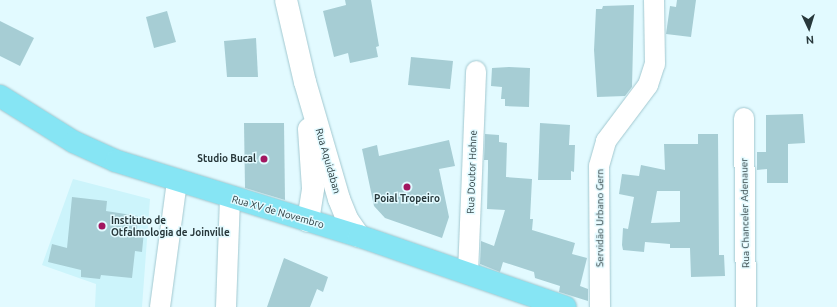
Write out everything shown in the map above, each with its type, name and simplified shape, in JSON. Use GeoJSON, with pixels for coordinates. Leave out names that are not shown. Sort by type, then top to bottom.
{"type":"FeatureCollection","features":[{"type":"Feature","properties":{"kind":"main road","name":"Rua XV de Novembro"},"geometry":{"type":"LineString","coordinates":[[0,96],[95,152],[177,182],[359,236],[565,307]]}},
{"type":"Feature","properties":{"kind":"street","name":"Rua Aquidaban"},"geometry":{"type":"LineString","coordinates":[[286,0],[305,82],[339,199],[347,219],[359,236]]}},
{"type":"Feature","properties":{"kind":"street","name":"Servidão Urbano Gern"},"geometry":{"type":"LineString","coordinates":[[600,307],[599,166],[606,142],[648,86],[655,64],[654,0]]}},
{"type":"Feature","properties":{"kind":"street","name":"Rua Doutor Hohne"},"geometry":{"type":"LineString","coordinates":[[468,273],[476,71]]}},
{"type":"Feature","properties":{"kind":"street","name":"Rua Aquidaban"},"geometry":{"type":"LineString","coordinates":[[305,82],[313,188],[308,221]]}},
{"type":"Feature","properties":{"kind":"street","name":"Rua Chanceler Adenauer"},"geometry":{"type":"LineString","coordinates":[[744,118],[746,307]]}},
{"type":"Feature","properties":{"kind":"street"},"geometry":{"type":"LineString","coordinates":[[160,307],[177,182]]}},
{"type":"Feature","properties":{"kind":"street"},"geometry":{"type":"LineString","coordinates":[[226,307],[230,198]]}},
{"type":"Feature","properties":{"kind":"shaded area","name":"Instituto de Otfalmologia de Joinville"},"geometry":{"type":"Polygon","coordinates":[[[73,179],[150,199],[142,307],[95,307],[96,284],[42,265],[73,179]]]}},
{"type":"Feature","properties":{"kind":"building"},"geometry":{"type":"Polygon","coordinates":[[[345,0],[371,0],[379,46],[376,47],[378,57],[350,63],[348,53],[334,57],[323,11],[346,5],[345,0]]]}},
{"type":"Feature","properties":{"kind":"building"},"geometry":{"type":"Polygon","coordinates":[[[677,0],[696,0],[691,37],[666,34],[670,6],[676,7],[677,0]]]}},
{"type":"Feature","properties":{"kind":"building"},"geometry":{"type":"Polygon","coordinates":[[[634,5],[632,87],[625,96],[597,97],[594,50],[596,9],[602,9],[603,6],[634,5]]]}},
{"type":"Feature","properties":{"kind":"building"},"geometry":{"type":"Polygon","coordinates":[[[167,11],[176,42],[154,48],[146,17],[167,11]]]}},
{"type":"Feature","properties":{"kind":"building"},"geometry":{"type":"Polygon","coordinates":[[[0,21],[34,38],[20,66],[0,56],[0,21]]]}},
{"type":"Feature","properties":{"kind":"building"},"geometry":{"type":"Polygon","coordinates":[[[256,38],[258,77],[227,77],[224,41],[256,38]]]}},
{"type":"Feature","properties":{"kind":"building"},"geometry":{"type":"Polygon","coordinates":[[[411,57],[453,61],[450,89],[408,85],[411,57]]]}},
{"type":"Feature","properties":{"kind":"building"},"geometry":{"type":"Polygon","coordinates":[[[492,68],[530,68],[529,107],[505,106],[505,99],[501,99],[502,87],[491,86],[492,68]]]}},
{"type":"Feature","properties":{"kind":"building"},"geometry":{"type":"Polygon","coordinates":[[[803,114],[805,143],[788,144],[788,183],[767,183],[767,169],[757,170],[757,152],[766,152],[766,115],[803,114]]]}},
{"type":"Feature","properties":{"kind":"building","name":"Studio Bucal"},"geometry":{"type":"Polygon","coordinates":[[[244,123],[284,123],[285,200],[245,188],[244,123]]]}},
{"type":"Feature","properties":{"kind":"building"},"geometry":{"type":"Polygon","coordinates":[[[540,123],[570,125],[569,145],[575,145],[574,172],[571,171],[571,180],[538,180],[540,123]]]}},
{"type":"Feature","properties":{"kind":"building"},"geometry":{"type":"Polygon","coordinates":[[[485,134],[499,135],[499,142],[507,143],[506,177],[532,179],[530,219],[533,219],[532,230],[575,243],[572,254],[587,258],[580,286],[588,289],[588,301],[559,292],[560,286],[535,278],[534,272],[503,262],[500,272],[480,264],[481,241],[494,246],[505,210],[487,209],[488,160],[484,160],[485,134]]]}},
{"type":"Feature","properties":{"kind":"building"},"geometry":{"type":"Polygon","coordinates":[[[698,134],[718,134],[719,255],[724,255],[725,276],[691,277],[690,248],[670,248],[670,244],[645,242],[644,252],[623,250],[623,228],[628,229],[634,197],[619,194],[622,174],[639,176],[641,165],[665,170],[664,144],[698,144],[698,134]],[[657,191],[651,223],[680,222],[680,191],[657,191]]]}},
{"type":"Feature","properties":{"kind":"building","name":"Poial Tropeiro"},"geometry":{"type":"Polygon","coordinates":[[[449,140],[455,166],[439,169],[449,217],[442,238],[385,218],[374,206],[362,149],[377,145],[379,156],[449,140]]]}},
{"type":"Feature","properties":{"kind":"building"},"geometry":{"type":"Polygon","coordinates":[[[72,197],[107,201],[106,211],[138,216],[137,230],[144,231],[142,252],[135,251],[132,278],[101,275],[100,279],[81,277],[81,270],[48,262],[52,244],[67,248],[72,197]]]}},
{"type":"Feature","properties":{"kind":"building"},"geometry":{"type":"Polygon","coordinates":[[[284,258],[328,277],[323,292],[317,289],[310,307],[267,307],[284,258]]]}},
{"type":"Feature","properties":{"kind":"place","name":"Studio Bucal"},"geometry":{"type":"Point","coordinates":[264,159]}},
{"type":"Feature","properties":{"kind":"place","name":"Poial Tropeiro"},"geometry":{"type":"Point","coordinates":[407,187]}},
{"type":"Feature","properties":{"kind":"place","name":"Instituto de Otfalmologia de Joinville"},"geometry":{"type":"Point","coordinates":[102,226]}}]}
